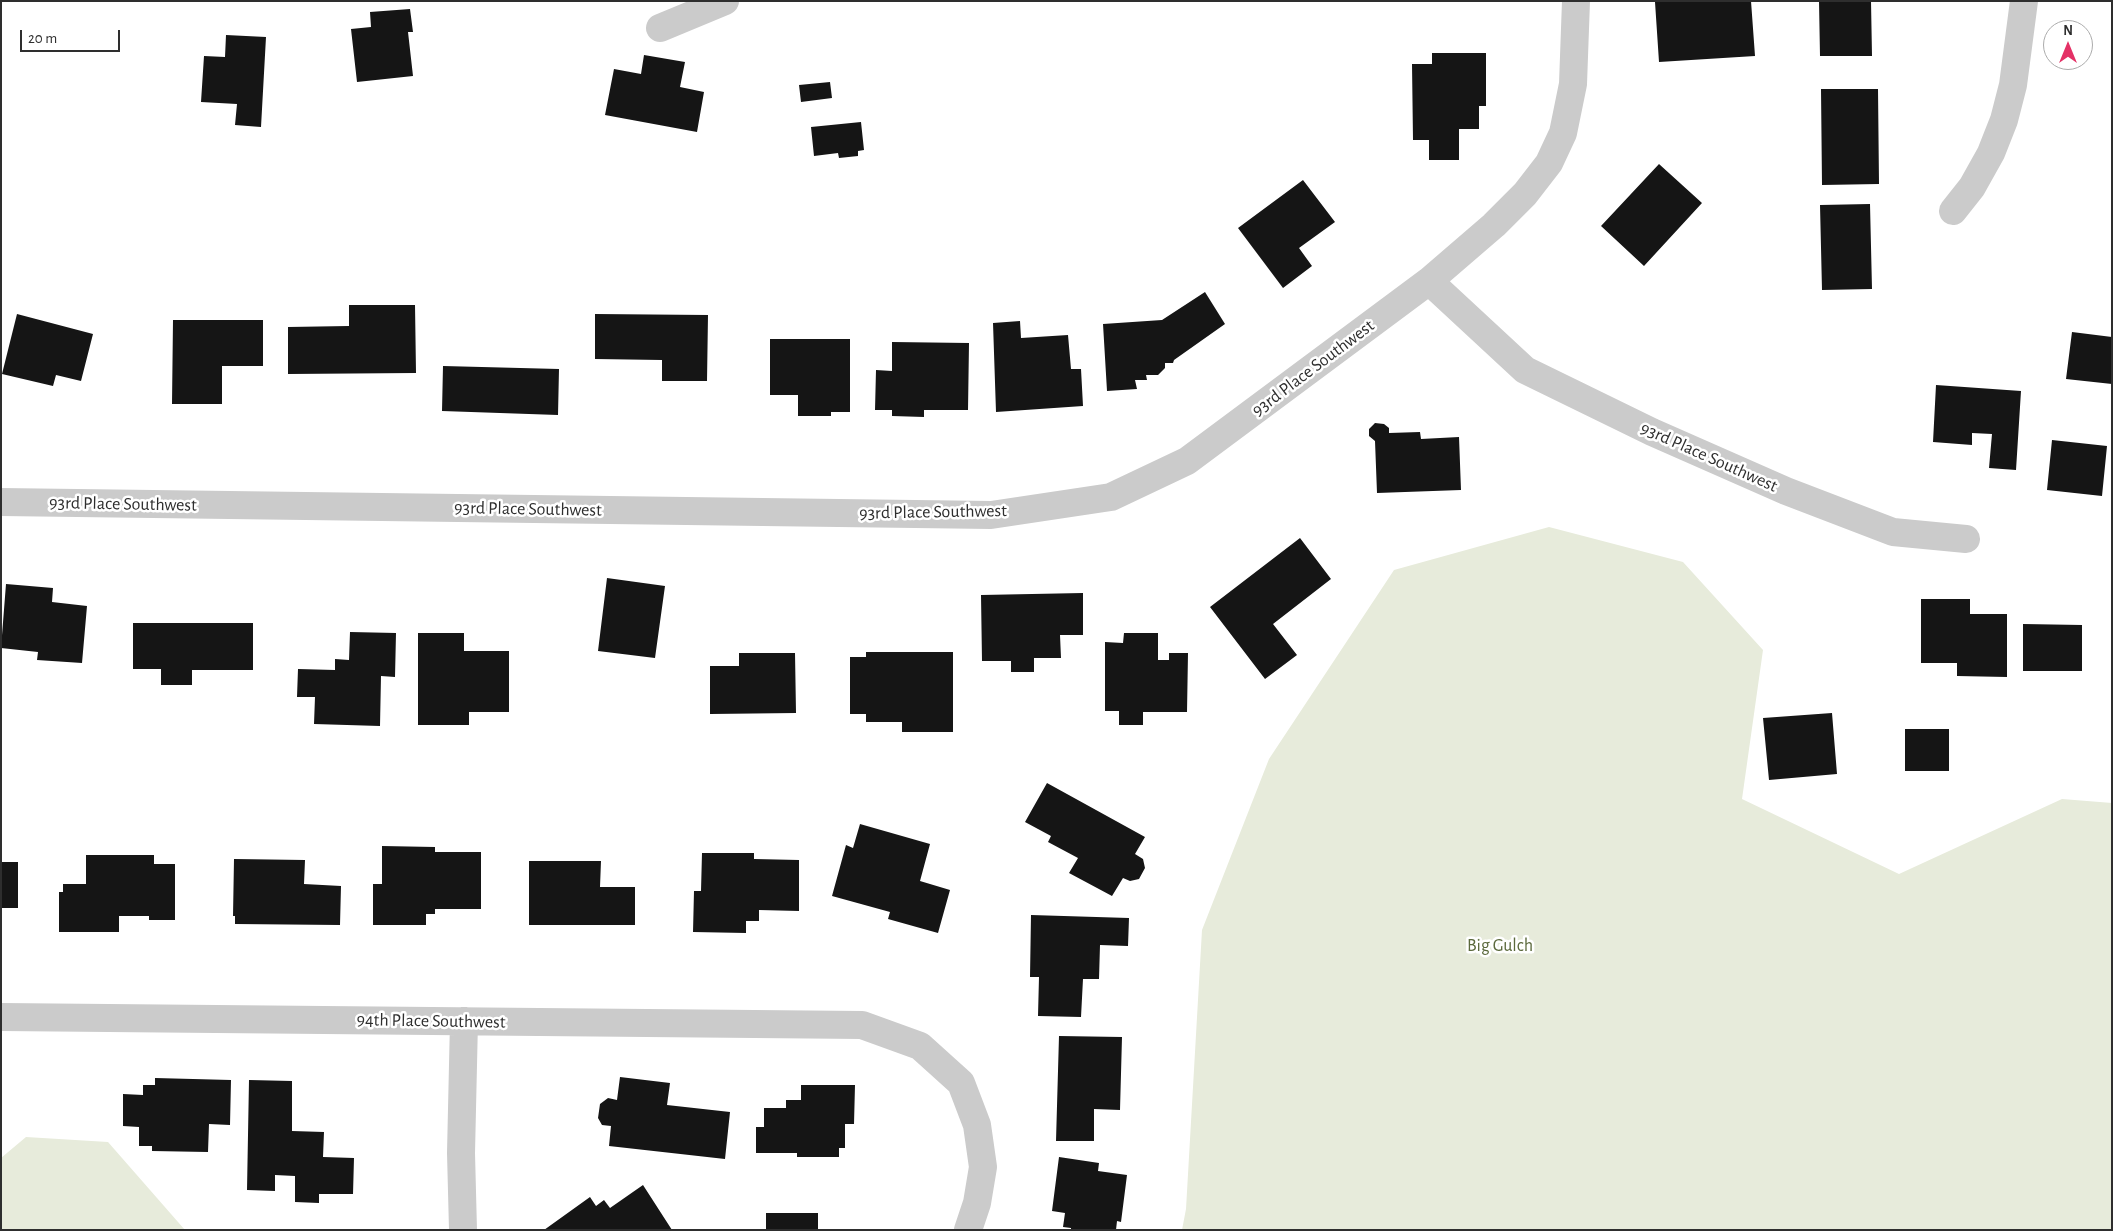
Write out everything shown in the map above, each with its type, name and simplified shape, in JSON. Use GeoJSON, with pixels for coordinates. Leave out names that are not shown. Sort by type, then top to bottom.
{"type":"FeatureCollection","features":[{"type":"Feature","properties":{"kind":"street"},"geometry":{"type":"LineString","coordinates":[[660,28],[724,1]]}},
{"type":"Feature","properties":{"kind":"street"},"geometry":{"type":"LineString","coordinates":[[1429,281],[1513,207],[1549,163],[1563,134],[1573,84],[1576,1]]}},
{"type":"Feature","properties":{"kind":"street"},"geometry":{"type":"LineString","coordinates":[[1953,211],[1981,170],[2004,120],[2012,85],[2024,1]]}},
{"type":"Feature","properties":{"kind":"street","name":"93rd Place Southwest"},"geometry":{"type":"LineString","coordinates":[[1,502],[991,515],[1111,497],[1187,461],[1429,281],[1525,370],[1652,432],[1786,491],[1893,532],[1966,538]]}},
{"type":"Feature","properties":{"kind":"street","name":"94th Place Southwest"},"geometry":{"type":"LineString","coordinates":[[1,1017],[862,1025],[920,1046],[960,1083],[977,1125],[982,1167],[977,1203],[968,1230]]}},
{"type":"Feature","properties":{"kind":"street"},"geometry":{"type":"LineString","coordinates":[[463,1230],[461,1153],[464,1021]]}},
{"type":"Feature","properties":{"kind":"green space","name":"Big Gulch"},"geometry":{"type":"Polygon","coordinates":[[[1549,527],[1683,562],[1763,650],[1742,799],[1899,874],[2062,799],[2112,803],[2112,1230],[1182,1230],[1186,1209],[1202,930],[1269,759],[1394,570],[1549,527]]]}},
{"type":"Feature","properties":{"kind":"green space"},"geometry":{"type":"Polygon","coordinates":[[[26,1137],[108,1142],[185,1230],[1,1230],[1,1158],[26,1137]]]}},
{"type":"Feature","properties":{"kind":"building"},"geometry":{"type":"Polygon","coordinates":[[[1751,1],[1755,56],[1659,62],[1655,2],[1751,1]]]}},
{"type":"Feature","properties":{"kind":"building"},"geometry":{"type":"Polygon","coordinates":[[[1819,1],[1871,1],[1872,56],[1820,56],[1819,1]]]}},
{"type":"Feature","properties":{"kind":"building"},"geometry":{"type":"Polygon","coordinates":[[[410,9],[413,32],[408,32],[413,76],[357,82],[351,29],[371,27],[370,12],[410,9]]]}},
{"type":"Feature","properties":{"kind":"building"},"geometry":{"type":"Polygon","coordinates":[[[226,35],[266,37],[261,127],[235,125],[237,104],[201,102],[204,56],[225,57],[226,35]]]}},
{"type":"Feature","properties":{"kind":"building"},"geometry":{"type":"Polygon","coordinates":[[[1432,53],[1486,53],[1486,106],[1479,106],[1479,129],[1459,129],[1459,160],[1429,160],[1429,140],[1413,140],[1412,64],[1432,64],[1432,53]]]}},
{"type":"Feature","properties":{"kind":"building"},"geometry":{"type":"Polygon","coordinates":[[[644,55],[685,62],[680,87],[704,92],[697,132],[605,115],[614,69],[641,74],[644,55]]]}},
{"type":"Feature","properties":{"kind":"building"},"geometry":{"type":"Polygon","coordinates":[[[830,82],[832,98],[801,102],[799,85],[830,82]]]}},
{"type":"Feature","properties":{"kind":"building"},"geometry":{"type":"Polygon","coordinates":[[[1821,89],[1878,89],[1879,184],[1822,185],[1821,89]]]}},
{"type":"Feature","properties":{"kind":"building"},"geometry":{"type":"Polygon","coordinates":[[[861,122],[864,150],[858,151],[858,156],[839,158],[838,153],[814,156],[811,127],[861,122]]]}},
{"type":"Feature","properties":{"kind":"building"},"geometry":{"type":"Polygon","coordinates":[[[1659,164],[1702,203],[1644,266],[1601,226],[1659,164]]]}},
{"type":"Feature","properties":{"kind":"building"},"geometry":{"type":"Polygon","coordinates":[[[1303,180],[1335,222],[1299,248],[1312,266],[1283,288],[1238,228],[1303,180]]]}},
{"type":"Feature","properties":{"kind":"building"},"geometry":{"type":"Polygon","coordinates":[[[1870,204],[1872,289],[1822,290],[1820,205],[1870,204]]]}},
{"type":"Feature","properties":{"kind":"building"},"geometry":{"type":"Polygon","coordinates":[[[1205,292],[1225,324],[1174,360],[1173,363],[1165,363],[1165,368],[1158,375],[1146,375],[1147,380],[1135,380],[1137,389],[1107,391],[1103,324],[1162,320],[1205,292]]]}},
{"type":"Feature","properties":{"kind":"building"},"geometry":{"type":"Polygon","coordinates":[[[349,305],[415,305],[416,373],[288,374],[288,327],[349,326],[349,305]]]}},
{"type":"Feature","properties":{"kind":"building"},"geometry":{"type":"Polygon","coordinates":[[[17,314],[93,334],[81,381],[56,375],[53,386],[2,374],[17,314]]]}},
{"type":"Feature","properties":{"kind":"building"},"geometry":{"type":"Polygon","coordinates":[[[595,314],[708,315],[707,381],[662,381],[662,360],[595,359],[595,314]]]}},
{"type":"Feature","properties":{"kind":"building"},"geometry":{"type":"Polygon","coordinates":[[[173,320],[263,320],[263,366],[222,366],[222,404],[172,404],[173,320]]]}},
{"type":"Feature","properties":{"kind":"building"},"geometry":{"type":"Polygon","coordinates":[[[1020,321],[1021,338],[1068,335],[1071,369],[1081,369],[1083,406],[996,412],[993,323],[1020,321]]]}},
{"type":"Feature","properties":{"kind":"building"},"geometry":{"type":"Polygon","coordinates":[[[2072,332],[2112,337],[2112,384],[2066,379],[2072,332]]]}},
{"type":"Feature","properties":{"kind":"building"},"geometry":{"type":"Polygon","coordinates":[[[770,339],[850,339],[850,412],[831,412],[831,416],[798,416],[798,395],[770,395],[770,339]]]}},
{"type":"Feature","properties":{"kind":"building"},"geometry":{"type":"Polygon","coordinates":[[[892,342],[969,343],[968,410],[924,410],[924,417],[892,416],[892,410],[875,410],[876,370],[892,371],[892,342]]]}},
{"type":"Feature","properties":{"kind":"building"},"geometry":{"type":"Polygon","coordinates":[[[443,366],[559,369],[558,415],[442,411],[443,366]]]}},
{"type":"Feature","properties":{"kind":"building"},"geometry":{"type":"Polygon","coordinates":[[[1936,385],[2021,391],[2016,470],[1989,468],[1992,434],[1972,433],[1972,445],[1933,442],[1936,385]]]}},
{"type":"Feature","properties":{"kind":"building"},"geometry":{"type":"Polygon","coordinates":[[[1375,423],[1384,424],[1389,428],[1389,433],[1420,432],[1421,439],[1459,437],[1461,490],[1377,493],[1375,441],[1369,436],[1369,429],[1375,423]]]}},
{"type":"Feature","properties":{"kind":"building"},"geometry":{"type":"Polygon","coordinates":[[[2052,440],[2107,446],[2102,496],[2047,490],[2052,440]]]}},
{"type":"Feature","properties":{"kind":"building"},"geometry":{"type":"Polygon","coordinates":[[[1300,538],[1331,579],[1273,624],[1297,655],[1265,679],[1210,607],[1300,538]]]}},
{"type":"Feature","properties":{"kind":"building"},"geometry":{"type":"Polygon","coordinates":[[[607,578],[665,586],[655,658],[598,651],[607,578]]]}},
{"type":"Feature","properties":{"kind":"building"},"geometry":{"type":"Polygon","coordinates":[[[6,584],[53,588],[52,602],[87,606],[82,663],[37,660],[38,652],[1,648],[6,584]]]}},
{"type":"Feature","properties":{"kind":"building"},"geometry":{"type":"Polygon","coordinates":[[[1083,593],[1083,635],[1060,635],[1061,658],[1034,658],[1034,672],[1011,672],[1011,661],[982,661],[981,595],[1083,593]]]}},
{"type":"Feature","properties":{"kind":"building"},"geometry":{"type":"Polygon","coordinates":[[[1921,599],[1970,599],[1970,614],[2007,614],[2007,677],[1957,676],[1957,663],[1921,663],[1921,599]]]}},
{"type":"Feature","properties":{"kind":"building"},"geometry":{"type":"Polygon","coordinates":[[[133,623],[253,623],[253,670],[192,670],[192,685],[161,685],[161,669],[133,669],[133,623]]]}},
{"type":"Feature","properties":{"kind":"building"},"geometry":{"type":"Polygon","coordinates":[[[2023,624],[2082,625],[2082,671],[2023,671],[2023,624]]]}},
{"type":"Feature","properties":{"kind":"building"},"geometry":{"type":"Polygon","coordinates":[[[350,632],[396,633],[395,677],[381,676],[380,726],[314,724],[315,697],[297,697],[298,669],[335,670],[335,659],[349,660],[350,632]]]}},
{"type":"Feature","properties":{"kind":"building"},"geometry":{"type":"Polygon","coordinates":[[[418,633],[464,633],[464,651],[509,651],[509,712],[469,712],[469,725],[418,725],[418,633]]]}},
{"type":"Feature","properties":{"kind":"building"},"geometry":{"type":"Polygon","coordinates":[[[1124,633],[1158,633],[1158,660],[1169,660],[1169,653],[1188,653],[1187,712],[1143,712],[1143,725],[1119,725],[1119,711],[1105,711],[1105,642],[1123,643],[1124,633]]]}},
{"type":"Feature","properties":{"kind":"building"},"geometry":{"type":"Polygon","coordinates":[[[866,652],[953,652],[953,732],[902,732],[902,722],[866,722],[866,714],[850,714],[850,657],[866,657],[866,652]]]}},
{"type":"Feature","properties":{"kind":"building"},"geometry":{"type":"Polygon","coordinates":[[[739,653],[795,653],[796,713],[710,714],[710,666],[739,666],[739,653]]]}},
{"type":"Feature","properties":{"kind":"building"},"geometry":{"type":"Polygon","coordinates":[[[1832,713],[1837,774],[1769,780],[1763,718],[1832,713]]]}},
{"type":"Feature","properties":{"kind":"building"},"geometry":{"type":"Polygon","coordinates":[[[1905,729],[1949,729],[1949,771],[1905,771],[1905,729]]]}},
{"type":"Feature","properties":{"kind":"building"},"geometry":{"type":"Polygon","coordinates":[[[1047,783],[1145,837],[1135,854],[1143,859],[1145,868],[1139,879],[1130,881],[1123,878],[1112,896],[1069,873],[1078,858],[1048,842],[1051,836],[1025,822],[1047,783]]]}},
{"type":"Feature","properties":{"kind":"building"},"geometry":{"type":"Polygon","coordinates":[[[860,824],[930,844],[920,881],[950,890],[938,933],[888,919],[890,912],[832,896],[846,845],[853,848],[860,824]]]}},
{"type":"Feature","properties":{"kind":"building"},"geometry":{"type":"Polygon","coordinates":[[[382,846],[435,847],[435,852],[481,852],[481,909],[435,909],[435,914],[426,914],[426,925],[373,925],[373,884],[382,884],[382,846]]]}},
{"type":"Feature","properties":{"kind":"building"},"geometry":{"type":"Polygon","coordinates":[[[702,853],[754,853],[754,859],[799,860],[799,911],[759,910],[759,921],[746,921],[746,933],[693,932],[694,891],[701,891],[702,853]]]}},
{"type":"Feature","properties":{"kind":"building"},"geometry":{"type":"Polygon","coordinates":[[[86,855],[154,855],[154,864],[175,864],[175,920],[149,920],[149,916],[119,916],[119,932],[59,932],[59,892],[63,892],[63,884],[86,884],[86,855]]]}},
{"type":"Feature","properties":{"kind":"building"},"geometry":{"type":"Polygon","coordinates":[[[234,859],[305,860],[304,884],[341,886],[340,925],[235,924],[235,916],[233,916],[234,859]]]}},
{"type":"Feature","properties":{"kind":"building"},"geometry":{"type":"Polygon","coordinates":[[[529,861],[601,861],[600,887],[635,887],[635,925],[529,925],[529,861]]]}},
{"type":"Feature","properties":{"kind":"building"},"geometry":{"type":"Polygon","coordinates":[[[1,862],[18,862],[18,908],[1,908],[1,862]]]}},
{"type":"Feature","properties":{"kind":"building"},"geometry":{"type":"Polygon","coordinates":[[[1031,915],[1129,918],[1128,946],[1100,945],[1099,979],[1083,979],[1081,1017],[1038,1016],[1039,977],[1030,977],[1031,915]]]}},
{"type":"Feature","properties":{"kind":"building"},"geometry":{"type":"Polygon","coordinates":[[[1059,1036],[1122,1037],[1120,1110],[1094,1109],[1094,1141],[1056,1141],[1059,1036]]]}},
{"type":"Feature","properties":{"kind":"building"},"geometry":{"type":"Polygon","coordinates":[[[620,1077],[670,1083],[667,1105],[730,1112],[725,1159],[609,1146],[611,1126],[602,1125],[598,1118],[600,1104],[608,1098],[617,1100],[620,1077]]]}},
{"type":"Feature","properties":{"kind":"building"},"geometry":{"type":"Polygon","coordinates":[[[155,1078],[231,1080],[230,1125],[209,1124],[208,1152],[152,1151],[152,1146],[139,1146],[139,1127],[123,1126],[123,1094],[143,1095],[143,1085],[155,1085],[155,1078]]]}},
{"type":"Feature","properties":{"kind":"building"},"geometry":{"type":"Polygon","coordinates":[[[249,1080],[292,1081],[292,1131],[324,1132],[323,1157],[354,1158],[353,1194],[319,1194],[319,1203],[295,1202],[295,1176],[275,1175],[275,1191],[247,1190],[249,1080]]]}},
{"type":"Feature","properties":{"kind":"building"},"geometry":{"type":"Polygon","coordinates":[[[801,1085],[855,1085],[854,1124],[845,1124],[845,1148],[839,1148],[839,1157],[797,1157],[797,1153],[756,1153],[756,1127],[764,1127],[764,1108],[786,1108],[786,1100],[801,1100],[801,1085]]]}},
{"type":"Feature","properties":{"kind":"building"},"geometry":{"type":"Polygon","coordinates":[[[1059,1157],[1099,1163],[1098,1171],[1127,1175],[1121,1222],[1117,1221],[1116,1230],[1071,1230],[1071,1228],[1063,1227],[1065,1213],[1052,1211],[1059,1157]]]}},
{"type":"Feature","properties":{"kind":"building"},"geometry":{"type":"Polygon","coordinates":[[[643,1185],[672,1230],[544,1230],[590,1197],[596,1206],[604,1200],[610,1208],[643,1185]]]}},
{"type":"Feature","properties":{"kind":"building"},"geometry":{"type":"Polygon","coordinates":[[[766,1213],[818,1213],[818,1230],[766,1230],[766,1213]]]}}]}
